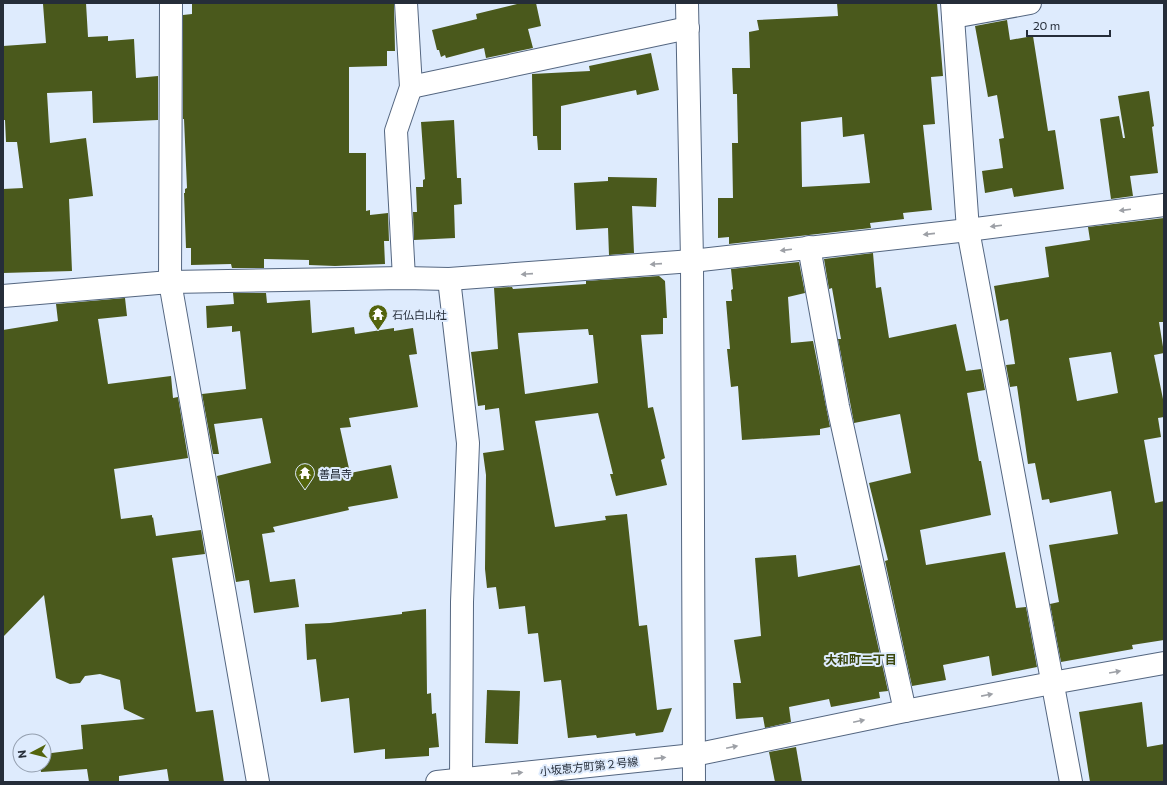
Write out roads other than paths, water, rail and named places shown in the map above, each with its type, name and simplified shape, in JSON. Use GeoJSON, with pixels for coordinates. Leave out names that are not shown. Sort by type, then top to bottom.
{"type":"FeatureCollection","features":[{"type":"Feature","properties":{"kind":"street"},"geometry":{"type":"LineString","coordinates":[[171,3],[170,282],[258,782]]}},
{"type":"Feature","properties":{"kind":"street"},"geometry":{"type":"LineString","coordinates":[[404,278],[396,131],[411,87],[406,3]]}},
{"type":"Feature","properties":{"kind":"street"},"geometry":{"type":"LineString","coordinates":[[687,3],[692,261],[694,782]]}},
{"type":"Feature","properties":{"kind":"street"},"geometry":{"type":"LineString","coordinates":[[1030,3],[952,10],[968,230],[1071,782]]}},
{"type":"Feature","properties":{"kind":"street"},"geometry":{"type":"LineString","coordinates":[[411,87],[688,28]]}},
{"type":"Feature","properties":{"kind":"street"},"geometry":{"type":"LineString","coordinates":[[3,296],[170,282],[404,278],[449,279],[692,261],[968,230],[1164,205]]}},
{"type":"Feature","properties":{"kind":"street"},"geometry":{"type":"LineString","coordinates":[[809,247],[838,406],[905,711]]}},
{"type":"Feature","properties":{"kind":"street"},"geometry":{"type":"LineString","coordinates":[[449,279],[468,443],[462,602],[461,781]]}},
{"type":"Feature","properties":{"kind":"street","name":"小坂恵方町第２号線"},"geometry":{"type":"LineString","coordinates":[[437,782],[461,781],[694,755],[905,711],[1164,663]]}},
{"type":"Feature","properties":{"kind":"place","name":"石仏白山社"},"geometry":{"type":"Point","coordinates":[378,331]}},
{"type":"Feature","properties":{"kind":"place","name":"善昌寺"},"geometry":{"type":"Point","coordinates":[305,490]}},
{"type":"Feature","properties":{"kind":"district","name":"大和町二丁目"},"geometry":{"type":"Point","coordinates":[861,659]}}]}
